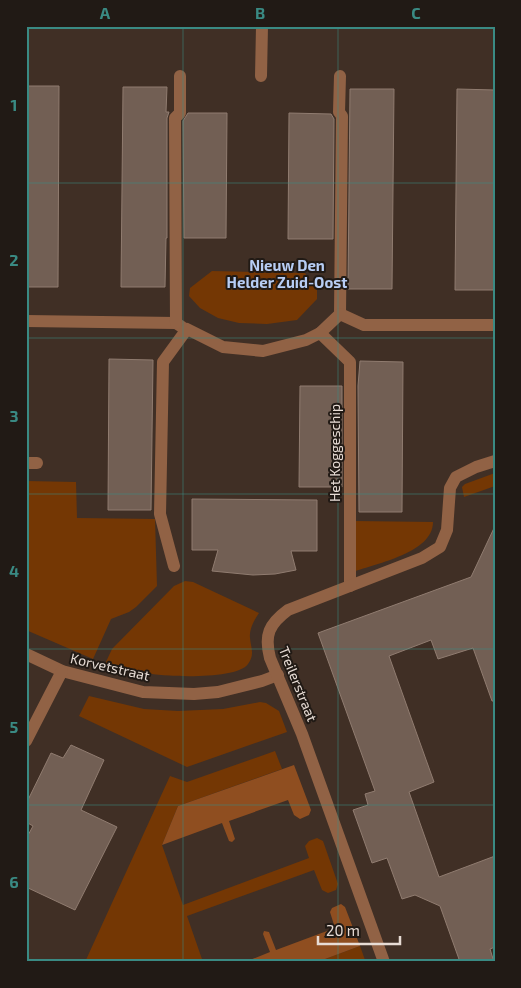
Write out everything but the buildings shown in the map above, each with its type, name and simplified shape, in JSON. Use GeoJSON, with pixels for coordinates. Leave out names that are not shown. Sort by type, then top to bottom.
{"type":"FeatureCollection","features":[{"type":"Feature","properties":{"kind":"street"},"geometry":{"type":"LineString","coordinates":[[261,76],[262,26]]}},
{"type":"Feature","properties":{"kind":"street"},"geometry":{"type":"LineString","coordinates":[[174,566],[160,514],[163,362],[181,326],[175,118],[180,112],[180,76]]}},
{"type":"Feature","properties":{"kind":"street"},"geometry":{"type":"LineString","coordinates":[[26,321],[181,326],[223,347],[263,351],[306,340],[320,333],[340,314],[342,116],[339,112],[340,76]]}},
{"type":"Feature","properties":{"kind":"street"},"geometry":{"type":"LineString","coordinates":[[340,314],[364,325],[495,325]]}},
{"type":"Feature","properties":{"kind":"street","name":"Het Koggeschip"},"geometry":{"type":"LineString","coordinates":[[320,333],[350,362],[350,586]]}},
{"type":"Feature","properties":{"kind":"street","name":"Treilerstraat"},"geometry":{"type":"LineString","coordinates":[[384,962],[305,743],[270,658],[267,646],[268,635],[275,619],[288,610],[422,558],[440,547],[447,530],[450,488],[456,478],[495,461]]}},
{"type":"Feature","properties":{"kind":"street","name":"Korvetstraat"},"geometry":{"type":"LineString","coordinates":[[26,654],[62,671],[144,692],[194,694],[218,692],[278,675]]}},
{"type":"Feature","properties":{"kind":"street"},"geometry":{"type":"LineString","coordinates":[[26,741],[62,671]]}},
{"type":"Feature","properties":{"kind":"shaded area"},"geometry":{"type":"Polygon","coordinates":[[[212,271],[305,273],[317,290],[317,299],[297,320],[267,324],[239,323],[218,318],[200,308],[189,296],[190,288],[212,271]]]}},
{"type":"Feature","properties":{"kind":"shaded area"},"geometry":{"type":"Polygon","coordinates":[[[495,473],[495,486],[464,497],[462,487],[465,484],[495,473]]]}},
{"type":"Feature","properties":{"kind":"shaded area"},"geometry":{"type":"Polygon","coordinates":[[[26,481],[76,482],[77,518],[155,519],[157,586],[136,607],[111,619],[93,659],[26,630],[26,481]]]}},
{"type":"Feature","properties":{"kind":"shaded area"},"geometry":{"type":"Polygon","coordinates":[[[354,521],[433,522],[431,533],[424,542],[414,549],[353,572],[354,521]]]}},
{"type":"Feature","properties":{"kind":"shaded area"},"geometry":{"type":"Polygon","coordinates":[[[185,581],[193,582],[259,613],[250,632],[252,654],[248,664],[230,673],[200,676],[168,676],[105,664],[112,649],[174,586],[185,581]]]}},
{"type":"Feature","properties":{"kind":"shaded area"},"geometry":{"type":"Polygon","coordinates":[[[89,696],[144,709],[178,711],[223,709],[260,702],[266,703],[279,711],[287,732],[187,767],[79,716],[89,696]]]}},
{"type":"Feature","properties":{"kind":"shaded area"},"geometry":{"type":"Polygon","coordinates":[[[275,751],[282,769],[178,806],[162,845],[183,905],[309,858],[305,846],[309,841],[317,838],[323,841],[338,884],[336,890],[328,893],[322,890],[314,870],[187,916],[203,962],[85,962],[170,776],[187,782],[275,751]]]}},
{"type":"Feature","properties":{"kind":"shaded area"},"geometry":{"type":"Polygon","coordinates":[[[294,765],[311,810],[309,815],[300,819],[294,815],[288,800],[229,821],[235,839],[232,842],[229,841],[222,823],[162,845],[178,806],[294,765]]]}},
{"type":"Feature","properties":{"kind":"shaded area"},"geometry":{"type":"Polygon","coordinates":[[[341,904],[345,907],[360,946],[317,962],[245,962],[270,952],[263,934],[264,931],[269,932],[276,950],[335,928],[330,912],[332,908],[341,904]]]}},
{"type":"Feature","properties":{"kind":"shaded area"},"geometry":{"type":"Polygon","coordinates":[[[360,946],[365,960],[361,962],[317,962],[360,946]]]}},
{"type":"Feature","properties":{"kind":"district","name":"Nieuw Den Helder Zuid-Oost"},"geometry":{"type":"Point","coordinates":[287,274]}}]}
